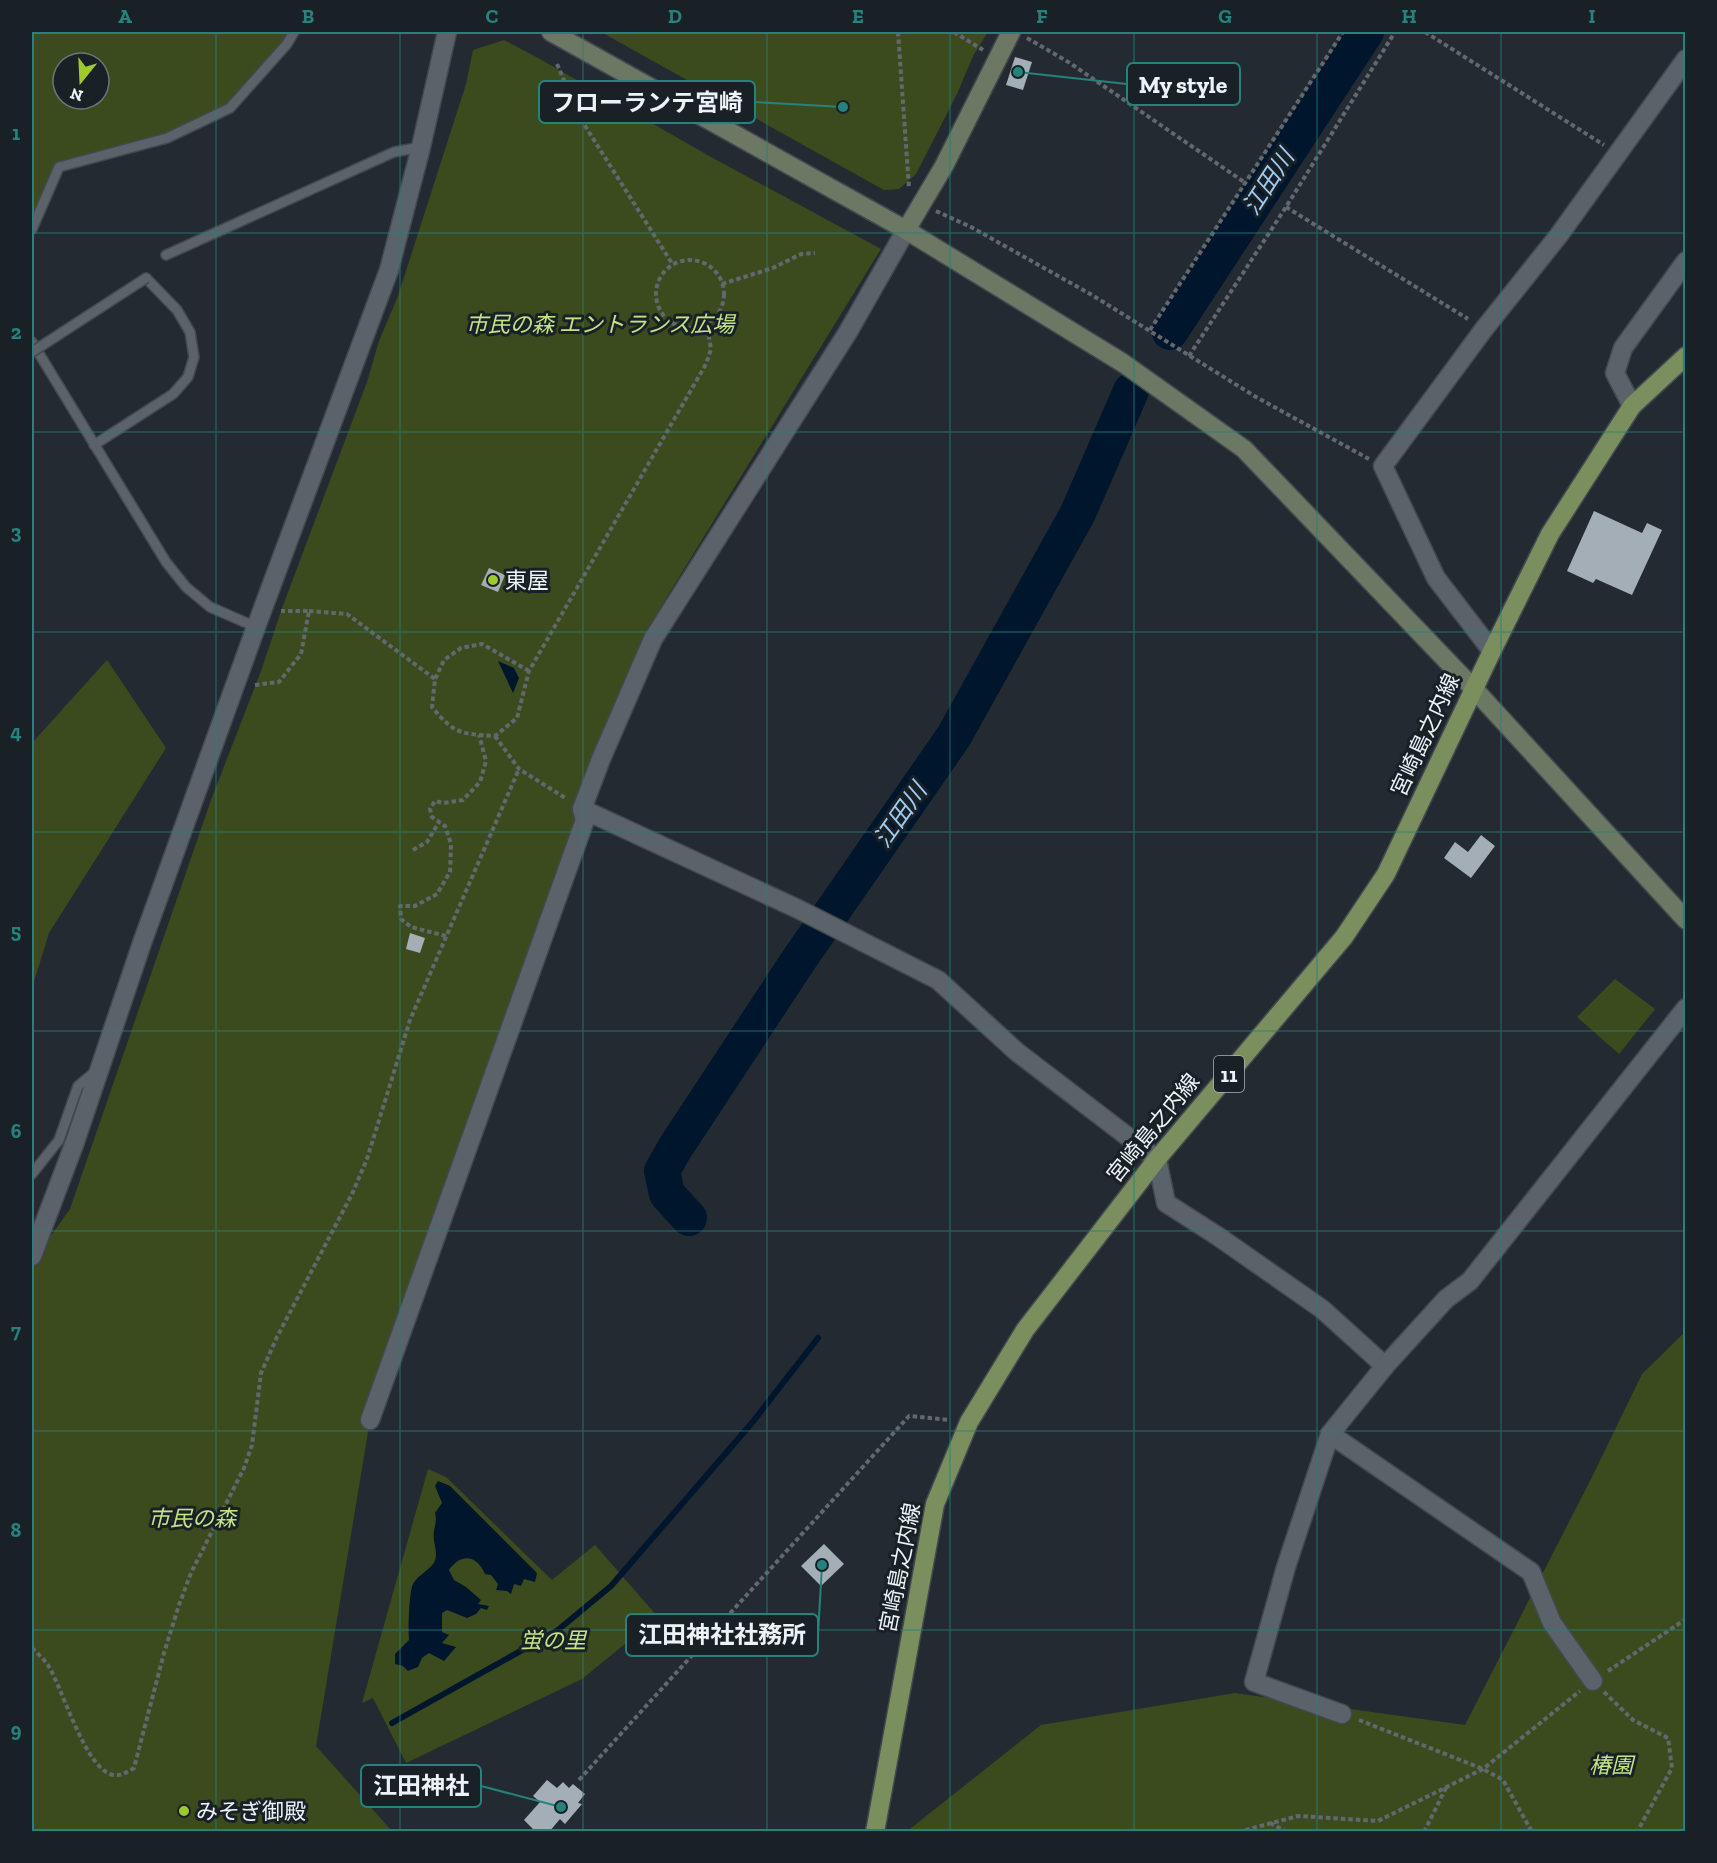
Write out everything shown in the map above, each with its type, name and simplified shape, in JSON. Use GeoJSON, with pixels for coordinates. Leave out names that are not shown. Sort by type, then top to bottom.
{"type":"FeatureCollection","features":[{"type":"Feature","properties":{"kind":"main road","name":"宮崎島之内線"},"geometry":{"type":"LineString","coordinates":[[875,1832],[935,1504],[969,1422],[1025,1330],[1157,1159],[1344,937],[1386,873],[1550,534],[1632,406],[1686,356]]}},
{"type":"Feature","properties":{"kind":"street"},"geometry":{"type":"LineString","coordinates":[[32,1256],[75,1142],[142,943],[256,627],[390,270],[447,32]]}},
{"type":"Feature","properties":{"kind":"street"},"geometry":{"type":"LineString","coordinates":[[551,32],[906,230],[1123,363],[1244,449],[1474,689],[1686,920]]}},
{"type":"Feature","properties":{"kind":"street"},"geometry":{"type":"LineString","coordinates":[[370,1420],[585,820],[582,809],[653,639],[848,332],[1018,34]]}},
{"type":"Feature","properties":{"kind":"street"},"geometry":{"type":"LineString","coordinates":[[1492,651],[1436,578],[1383,466],[1484,329],[1559,235],[1686,59]]}},
{"type":"Feature","properties":{"kind":"street"},"geometry":{"type":"LineString","coordinates":[[1632,406],[1615,374],[1618,360],[1623,348],[1686,261]]}},
{"type":"Feature","properties":{"kind":"street"},"geometry":{"type":"LineString","coordinates":[[582,809],[798,909],[938,981],[1017,1052],[1157,1159],[1166,1203],[1322,1309],[1385,1366]]}},
{"type":"Feature","properties":{"kind":"street"},"geometry":{"type":"LineString","coordinates":[[1342,1714],[1254,1682],[1286,1567],[1330,1434],[1385,1366],[1446,1299],[1470,1281],[1686,1008]]}},
{"type":"Feature","properties":{"kind":"street"},"geometry":{"type":"LineString","coordinates":[[1330,1434],[1531,1572],[1552,1623],[1593,1681]]}},
{"type":"Feature","properties":{"kind":"lane"},"geometry":{"type":"LineString","coordinates":[[32,229],[59,167],[167,138],[230,108],[287,44],[294,32]]}},
{"type":"Feature","properties":{"kind":"lane"},"geometry":{"type":"LineString","coordinates":[[166,255],[394,152],[421,147]]}},
{"type":"Feature","properties":{"kind":"lane"},"geometry":{"type":"LineString","coordinates":[[32,352],[146,278],[177,310],[190,332],[194,357],[188,377],[173,394],[94,445]]}},
{"type":"Feature","properties":{"kind":"lane"},"geometry":{"type":"LineString","coordinates":[[32,342],[166,562],[186,587],[210,607],[256,627]]}},
{"type":"Feature","properties":{"kind":"lane"},"geometry":{"type":"LineString","coordinates":[[32,1174],[59,1140],[78,1086],[100,1068]]}},
{"type":"Feature","properties":{"kind":"path"},"geometry":{"type":"LineString","coordinates":[[898,32],[909,189]]}},
{"type":"Feature","properties":{"kind":"path"},"geometry":{"type":"LineString","coordinates":[[954,32],[984,50]]}},
{"type":"Feature","properties":{"kind":"path"},"geometry":{"type":"LineString","coordinates":[[1150,330],[1343,32]]}},
{"type":"Feature","properties":{"kind":"path"},"geometry":{"type":"LineString","coordinates":[[1189,356],[1286,207],[1395,32]]}},
{"type":"Feature","properties":{"kind":"path"},"geometry":{"type":"LineString","coordinates":[[1425,32],[1617,154]]}},
{"type":"Feature","properties":{"kind":"path"},"geometry":{"type":"LineString","coordinates":[[1018,34],[1070,63],[1244,182]]}},
{"type":"Feature","properties":{"kind":"path"},"geometry":{"type":"LineString","coordinates":[[557,64],[579,118],[673,265]]}},
{"type":"Feature","properties":{"kind":"path"},"geometry":{"type":"LineString","coordinates":[[921,204],[971,227],[1150,330],[1256,397],[1383,466]]}},
{"type":"Feature","properties":{"kind":"path"},"geometry":{"type":"LineString","coordinates":[[1286,207],[1484,329]]}},
{"type":"Feature","properties":{"kind":"path"},"geometry":{"type":"LineString","coordinates":[[722,284],[773,268],[801,254],[815,253]]}},
{"type":"Feature","properties":{"kind":"path"},"geometry":{"type":"LineString","coordinates":[[690,258],[713,267],[722,284],[724,300],[712,322],[695,329],[679,326],[663,314],[656,296],[661,276],[667,268],[673,265],[690,258]]}},
{"type":"Feature","properties":{"kind":"path"},"geometry":{"type":"LineString","coordinates":[[530,671],[482,644],[461,648],[444,660],[435,679],[432,707],[447,725],[468,734],[495,736],[517,718],[530,671],[706,364],[711,349],[707,325]]}},
{"type":"Feature","properties":{"kind":"path"},"geometry":{"type":"LineString","coordinates":[[281,611],[347,614],[435,679]]}},
{"type":"Feature","properties":{"kind":"path"},"geometry":{"type":"LineString","coordinates":[[255,685],[279,682],[301,654],[309,611]]}},
{"type":"Feature","properties":{"kind":"path"},"geometry":{"type":"LineString","coordinates":[[446,936],[411,927],[401,919],[400,906],[415,906],[437,894],[450,872],[451,844],[446,826],[432,817],[430,809],[435,801],[443,803],[463,800],[480,782],[486,761],[479,735]]}},
{"type":"Feature","properties":{"kind":"path"},"geometry":{"type":"LineString","coordinates":[[495,736],[519,769],[582,809]]}},
{"type":"Feature","properties":{"kind":"path"},"geometry":{"type":"LineString","coordinates":[[32,1648],[47,1664],[91,1758],[105,1772],[114,1775],[123,1775],[134,1768],[179,1605],[191,1573],[244,1468],[252,1446],[261,1373],[367,1159],[410,1020],[519,769]]}},
{"type":"Feature","properties":{"kind":"path"},"geometry":{"type":"LineString","coordinates":[[412,850],[427,842],[439,822]]}},
{"type":"Feature","properties":{"kind":"path"},"geometry":{"type":"LineString","coordinates":[[579,1780],[909,1416],[969,1422]]}},
{"type":"Feature","properties":{"kind":"path"},"geometry":{"type":"LineString","coordinates":[[1593,1681],[1633,1720],[1668,1738],[1672,1768],[1637,1832]]}},
{"type":"Feature","properties":{"kind":"path"},"geometry":{"type":"LineString","coordinates":[[1342,1714],[1483,1769],[1503,1780],[1532,1832]]}},
{"type":"Feature","properties":{"kind":"path"},"geometry":{"type":"LineString","coordinates":[[1238,1832],[1298,1816],[1378,1821],[1483,1769]]}},
{"type":"Feature","properties":{"kind":"path"},"geometry":{"type":"LineString","coordinates":[[1424,1832],[1447,1786]]}},
{"type":"Feature","properties":{"kind":"path"},"geometry":{"type":"LineString","coordinates":[[1270,1823],[1287,1832]]}},
{"type":"Feature","properties":{"kind":"green space"},"geometry":{"type":"Polygon","coordinates":[[[32,32],[294,32],[230,108],[167,138],[59,167],[32,229],[32,32]]]}},
{"type":"Feature","properties":{"kind":"green space"},"geometry":{"type":"Polygon","coordinates":[[[601,32],[988,32],[973,56],[957,94],[916,174],[899,189],[884,190],[601,32]]]}},
{"type":"Feature","properties":{"kind":"green space","name":"市民の森 エントランス広場"},"geometry":{"type":"Polygon","coordinates":[[[504,40],[711,157],[881,249],[644,634],[370,1420],[316,1746],[392,1831],[32,1832],[32,1262],[70,1209],[211,800],[367,382],[379,341],[398,296],[466,84],[473,50],[504,40]]]}},
{"type":"Feature","properties":{"kind":"green space"},"geometry":{"type":"Polygon","coordinates":[[[107,660],[166,748],[49,933],[32,988],[32,743],[107,660]]]}},
{"type":"Feature","properties":{"kind":"green space"},"geometry":{"type":"Polygon","coordinates":[[[1615,979],[1655,1009],[1619,1054],[1577,1017],[1615,979]]]}},
{"type":"Feature","properties":{"kind":"green space","name":"椿園"},"geometry":{"type":"Polygon","coordinates":[[[1685,1332],[1685,1831],[906,1832],[1041,1725],[1235,1693],[1465,1725],[1642,1374],[1685,1332]]]}},
{"type":"Feature","properties":{"kind":"green space","name":"蛍の里"},"geometry":{"type":"Polygon","coordinates":[[[428,1469],[446,1477],[552,1580],[595,1545],[658,1617],[582,1679],[406,1763],[373,1698],[362,1703],[428,1469]]]}},
{"type":"Feature","properties":{"kind":"water"},"geometry":{"type":"Polygon","coordinates":[[[498,661],[514,668],[519,678],[513,693],[498,661]]]}},
{"type":"Feature","properties":{"kind":"water"},"geometry":{"type":"Polygon","coordinates":[[[438,1481],[450,1486],[537,1573],[535,1582],[524,1579],[521,1586],[514,1584],[511,1594],[507,1591],[496,1590],[498,1584],[491,1575],[485,1574],[474,1560],[464,1559],[454,1564],[449,1570],[454,1580],[481,1600],[478,1604],[489,1606],[487,1610],[481,1608],[476,1614],[467,1618],[447,1610],[442,1613],[442,1632],[449,1635],[442,1643],[456,1647],[444,1661],[429,1653],[422,1658],[418,1667],[408,1671],[403,1666],[395,1664],[395,1654],[409,1640],[413,1584],[435,1560],[435,1513],[442,1503],[435,1486],[438,1481]]]}},
{"type":"Feature","properties":{"kind":"building"},"geometry":{"type":"Polygon","coordinates":[[[1015,57],[1032,62],[1023,90],[1006,85],[1015,57]]]}},
{"type":"Feature","properties":{"kind":"building"},"geometry":{"type":"Polygon","coordinates":[[[1594,511],[1642,533],[1647,523],[1662,530],[1632,595],[1596,579],[1593,583],[1567,571],[1594,511]]]}},
{"type":"Feature","properties":{"kind":"building","name":"東屋"},"geometry":{"type":"Polygon","coordinates":[[[489,568],[505,575],[498,592],[481,585],[489,568]]]}},
{"type":"Feature","properties":{"kind":"building"},"geometry":{"type":"Polygon","coordinates":[[[1481,835],[1495,846],[1471,878],[1444,858],[1455,842],[1468,852],[1481,835]]]}},
{"type":"Feature","properties":{"kind":"building"},"geometry":{"type":"Polygon","coordinates":[[[410,933],[425,938],[420,953],[406,949],[410,933]]]}},
{"type":"Feature","properties":{"kind":"building"},"geometry":{"type":"Polygon","coordinates":[[[824,1544],[844,1564],[821,1586],[801,1566],[824,1544]]]}},
{"type":"Feature","properties":{"kind":"building"},"geometry":{"type":"Polygon","coordinates":[[[547,1780],[557,1788],[563,1782],[569,1788],[573,1784],[585,1794],[578,1803],[582,1804],[565,1824],[560,1819],[549,1832],[536,1832],[524,1820],[540,1802],[533,1796],[547,1780]]]}},
{"type":"Feature","properties":{"kind":"waterway","name":"江田川"},"geometry":{"type":"LineString","coordinates":[[1170,332],[1366,32]]}},
{"type":"Feature","properties":{"kind":"waterway","name":"江田川"},"geometry":{"type":"LineString","coordinates":[[689,1218],[667,1194],[662,1171],[798,961],[954,736],[1078,513],[1131,391]]}},
{"type":"Feature","properties":{"kind":"waterway"},"geometry":{"type":"LineString","coordinates":[[392,1723],[558,1630],[611,1586],[751,1424],[818,1338]]}},
{"type":"Feature","properties":{"kind":"place","name":"My style"},"geometry":{"type":"Point","coordinates":[1018,72]}},
{"type":"Feature","properties":{"kind":"place","name":"フローランテ宮崎"},"geometry":{"type":"Point","coordinates":[843,107]}},
{"type":"Feature","properties":{"kind":"place","name":"東屋"},"geometry":{"type":"Point","coordinates":[493,580]}},
{"type":"Feature","properties":{"kind":"place","name":"江田神社社務所"},"geometry":{"type":"Point","coordinates":[822,1565]}},
{"type":"Feature","properties":{"kind":"place","name":"江田神社"},"geometry":{"type":"Point","coordinates":[561,1807]}},
{"type":"Feature","properties":{"kind":"place","name":"みそぎ御殿"},"geometry":{"type":"Point","coordinates":[184,1811]}},
{"type":"Feature","properties":{"kind":"park label","name":"市民の森"},"geometry":{"type":"Point","coordinates":[192,1518]}}]}
